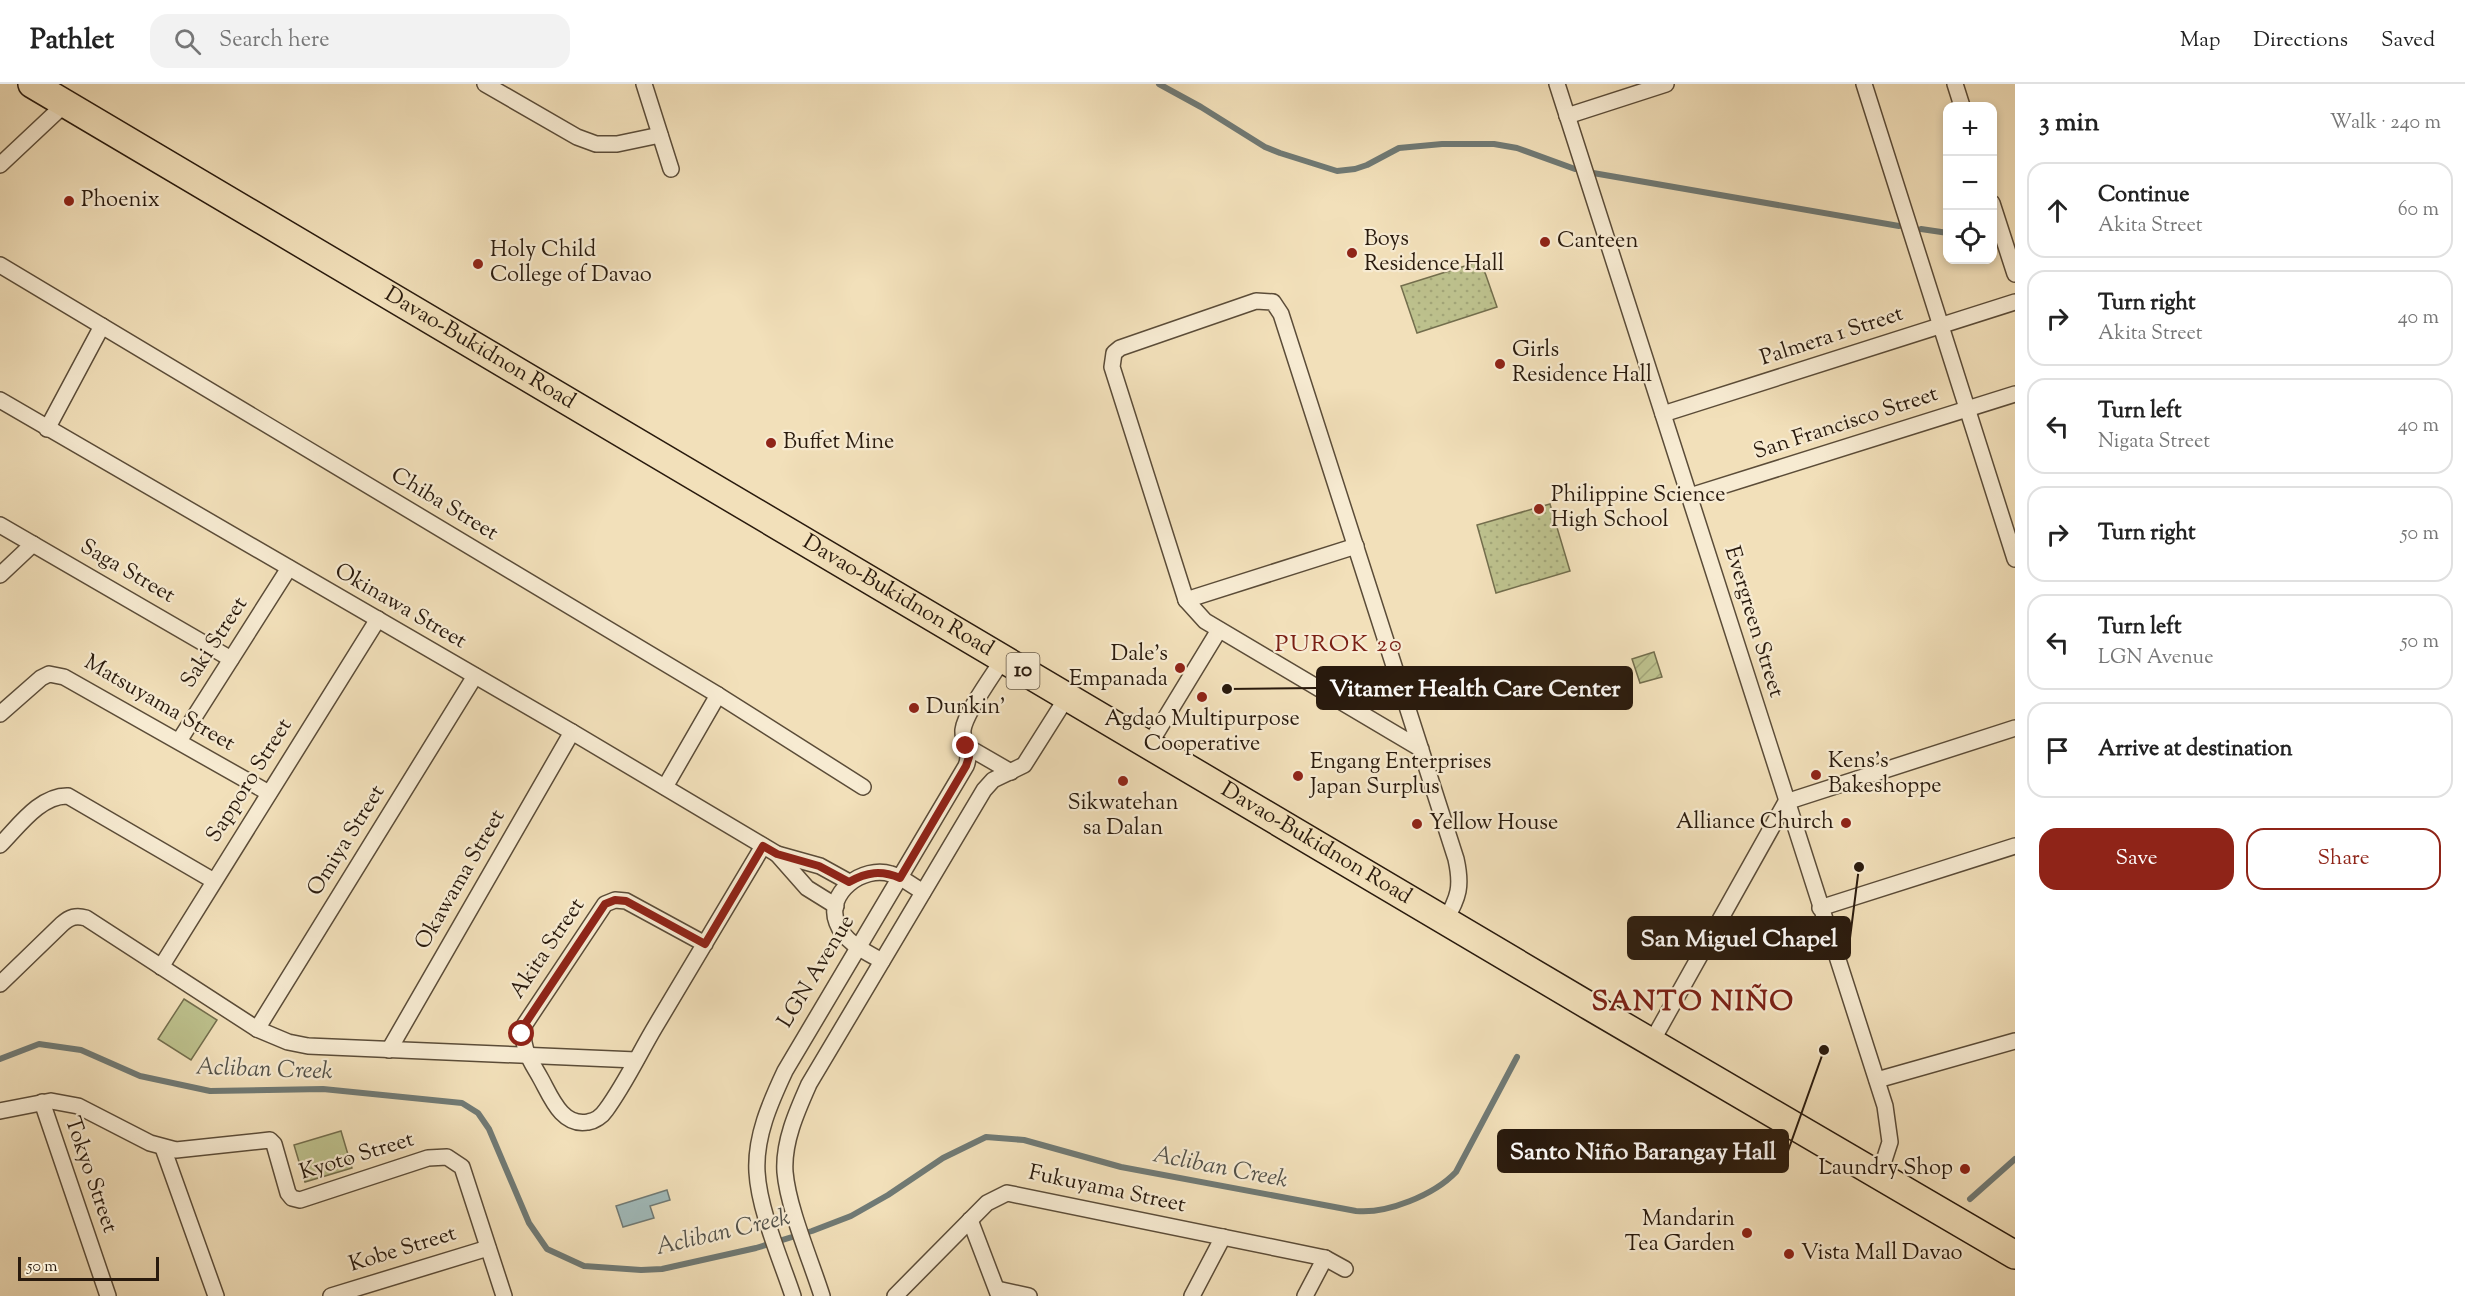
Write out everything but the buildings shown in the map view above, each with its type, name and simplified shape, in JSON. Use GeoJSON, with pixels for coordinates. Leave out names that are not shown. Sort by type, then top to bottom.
{"type":"FeatureCollection","features":[{"type":"Feature","properties":{"kind":"highway","name":"Davao-Bukidnon Road"},"geometry":{"type":"LineString","coordinates":[[32,84],[1445,921],[2015,1255]]}},
{"type":"Feature","properties":{"kind":"street"},"geometry":{"type":"LineString","coordinates":[[485,84],[577,137],[596,144],[617,144],[660,135]]}},
{"type":"Feature","properties":{"kind":"street"},"geometry":{"type":"LineString","coordinates":[[644,84],[671,169]]}},
{"type":"Feature","properties":{"kind":"street","name":"Evergreen Street"},"geometry":{"type":"LineString","coordinates":[[1557,84],[1877,1080],[1889,1125],[1890,1142],[1880,1176]]}},
{"type":"Feature","properties":{"kind":"street"},"geometry":{"type":"LineString","coordinates":[[1567,116],[1666,84]]}},
{"type":"Feature","properties":{"kind":"street"},"geometry":{"type":"LineString","coordinates":[[1864,84],[2015,558]]}},
{"type":"Feature","properties":{"kind":"street"},"geometry":{"type":"LineString","coordinates":[[1955,84],[1961,102]]}},
{"type":"Feature","properties":{"kind":"street"},"geometry":{"type":"LineString","coordinates":[[0,165],[65,104]]}},
{"type":"Feature","properties":{"kind":"street"},"geometry":{"type":"LineString","coordinates":[[1994,210],[2015,274]]}},
{"type":"Feature","properties":{"kind":"street","name":"Chiba Street"},"geometry":{"type":"LineString","coordinates":[[0,265],[718,695],[862,787]]}},
{"type":"Feature","properties":{"kind":"street"},"geometry":{"type":"LineString","coordinates":[[1420,749],[1205,621],[1186,600],[1112,367],[1112,360],[1119,348],[1256,301],[1273,302],[1281,314],[1356,546],[1460,875],[1460,889],[1445,921]]}},
{"type":"Feature","properties":{"kind":"street","name":"Palmera 1 Street"},"geometry":{"type":"LineString","coordinates":[[1664,414],[2015,302]]}},
{"type":"Feature","properties":{"kind":"street"},"geometry":{"type":"LineString","coordinates":[[47,429],[102,326]]}},
{"type":"Feature","properties":{"kind":"street","name":"San Francisco Street"},"geometry":{"type":"LineString","coordinates":[[1690,496],[2015,394]]}},
{"type":"Feature","properties":{"kind":"street","name":"Okinawa Street"},"geometry":{"type":"LineString","coordinates":[[0,400],[572,732],[777,854]]}},
{"type":"Feature","properties":{"kind":"street","name":"Saga Street"},"geometry":{"type":"LineString","coordinates":[[0,525],[231,659]]}},
{"type":"Feature","properties":{"kind":"street"},"geometry":{"type":"LineString","coordinates":[[0,574],[33,544]]}},
{"type":"Feature","properties":{"kind":"street"},"geometry":{"type":"LineString","coordinates":[[1186,600],[1356,546]]}},
{"type":"Feature","properties":{"kind":"street","name":"Saki Street"},"geometry":{"type":"LineString","coordinates":[[179,741],[289,568]]}},
{"type":"Feature","properties":{"kind":"street","name":"Sapporo Street"},"geometry":{"type":"LineString","coordinates":[[161,967],[378,619]]}},
{"type":"Feature","properties":{"kind":"street"},"geometry":{"type":"LineString","coordinates":[[1149,746],[1220,630]]}},
{"type":"Feature","properties":{"kind":"street","name":"LGN Avenue"},"geometry":{"type":"LineString","coordinates":[[793,1296],[764,1207],[757,1172],[758,1148],[769,1107],[793,1058],[966,766],[969,757],[963,737],[965,721],[1003,659]]}},
{"type":"Feature","properties":{"kind":"street","name":"Matsuyama Street"},"geometry":{"type":"LineString","coordinates":[[0,714],[41,678],[56,674],[64,676],[269,793]]}},
{"type":"Feature","properties":{"kind":"street","name":"Omiya Street"},"geometry":{"type":"LineString","coordinates":[[257,1029],[475,676]]}},
{"type":"Feature","properties":{"kind":"street"},"geometry":{"type":"LineString","coordinates":[[665,787],[718,695]]}},
{"type":"Feature","properties":{"kind":"street"},"geometry":{"type":"LineString","coordinates":[[822,1296],[790,1198],[785,1171],[786,1152],[798,1109],[817,1072],[984,790],[993,780],[1024,765],[1067,697]]}},
{"type":"Feature","properties":{"kind":"street"},"geometry":{"type":"LineString","coordinates":[[1651,1042],[1786,802],[2015,728]]}},
{"type":"Feature","properties":{"kind":"street","name":"Okawama Street"},"geometry":{"type":"LineString","coordinates":[[389,1050],[572,732]]}},
{"type":"Feature","properties":{"kind":"street"},"geometry":{"type":"LineString","coordinates":[[966,746],[1011,772]]}},
{"type":"Feature","properties":{"kind":"street"},"geometry":{"type":"LineString","coordinates":[[0,845],[40,805],[59,795],[68,796],[214,881]]}},
{"type":"Feature","properties":{"kind":"street"},"geometry":{"type":"LineString","coordinates":[[528,1056],[561,1112],[573,1122],[581,1123],[597,1119],[605,1112],[763,846]]}},
{"type":"Feature","properties":{"kind":"street"},"geometry":{"type":"LineString","coordinates":[[1820,908],[2015,846]]}},
{"type":"Feature","properties":{"kind":"street"},"geometry":{"type":"LineString","coordinates":[[777,854],[819,866],[849,882]]}},
{"type":"Feature","properties":{"kind":"street"},"geometry":{"type":"LineString","coordinates":[[777,854],[807,888],[836,906]]}},
{"type":"Feature","properties":{"kind":"street"},"geometry":{"type":"LineString","coordinates":[[882,961],[849,940],[837,923],[836,906],[849,882],[868,873],[879,872],[900,878],[923,892]]}},
{"type":"Feature","properties":{"kind":"street","name":"Akita Street"},"geometry":{"type":"LineString","coordinates":[[528,1056],[522,1034],[525,1024],[605,904],[615,900],[626,901],[705,944]]}},
{"type":"Feature","properties":{"kind":"street"},"geometry":{"type":"LineString","coordinates":[[0,984],[62,924],[73,917],[86,918],[257,1029],[288,1042],[308,1046],[636,1060]]}},
{"type":"Feature","properties":{"kind":"street"},"geometry":{"type":"LineString","coordinates":[[1877,1080],[2015,1041]]}},
{"type":"Feature","properties":{"kind":"street"},"geometry":{"type":"LineString","coordinates":[[793,1058],[817,1072]]}},
{"type":"Feature","properties":{"kind":"street","name":"Kyoto Street"},"geometry":{"type":"LineString","coordinates":[[0,1111],[51,1101],[78,1106],[163,1148],[189,1150],[270,1140],[274,1144],[288,1193],[300,1200],[428,1158],[447,1157],[462,1167],[504,1296]]}},
{"type":"Feature","properties":{"kind":"street","name":"Tokyo Street"},"geometry":{"type":"LineString","coordinates":[[42,1102],[108,1296]]}},
{"type":"Feature","properties":{"kind":"street"},"geometry":{"type":"LineString","coordinates":[[163,1148],[216,1296]]}},
{"type":"Feature","properties":{"kind":"street"},"geometry":{"type":"LineString","coordinates":[[757,1172],[785,1171]]}},
{"type":"Feature","properties":{"kind":"street","name":"Fukuyama Street"},"geometry":{"type":"LineString","coordinates":[[895,1296],[994,1198],[1014,1193],[1325,1258],[1345,1269]]}},
{"type":"Feature","properties":{"kind":"street"},"geometry":{"type":"LineString","coordinates":[[970,1220],[998,1292],[1029,1296]]}},
{"type":"Feature","properties":{"kind":"street"},"geometry":{"type":"LineString","coordinates":[[1192,1296],[1223,1237]]}},
{"type":"Feature","properties":{"kind":"street","name":"Kobe Street"},"geometry":{"type":"LineString","coordinates":[[332,1296],[488,1248]]}},
{"type":"Feature","properties":{"kind":"street"},"geometry":{"type":"LineString","coordinates":[[1305,1296],[1325,1258]]}},
{"type":"Feature","properties":{"kind":"green space"},"geometry":{"type":"Polygon","coordinates":[[[1481,261],[1497,307],[1417,333],[1401,286],[1481,261]]]}},
{"type":"Feature","properties":{"kind":"green space"},"geometry":{"type":"Polygon","coordinates":[[[1550,504],[1570,571],[1496,593],[1477,525],[1550,504]]]}},
{"type":"Feature","properties":{"kind":"green space"},"geometry":{"type":"Polygon","coordinates":[[[1654,652],[1662,677],[1640,683],[1632,659],[1654,652]]]}},
{"type":"Feature","properties":{"kind":"green space"},"geometry":{"type":"Polygon","coordinates":[[[184,999],[217,1020],[191,1060],[158,1039],[184,999]]]}},
{"type":"Feature","properties":{"kind":"green space"},"geometry":{"type":"Polygon","coordinates":[[[341,1131],[352,1168],[305,1182],[294,1145],[341,1131]]]}},
{"type":"Feature","properties":{"kind":"water"},"geometry":{"type":"Polygon","coordinates":[[[667,1190],[670,1200],[650,1206],[654,1218],[623,1227],[616,1206],[667,1190]]]}},
{"type":"Feature","properties":{"kind":"waterway"},"geometry":{"type":"LineString","coordinates":[[1159,84],[1265,147],[1337,171],[1367,165],[1399,148],[1442,144],[1494,144],[1517,148],[1575,169]]}},
{"type":"Feature","properties":{"kind":"waterway"},"geometry":{"type":"LineString","coordinates":[[1593,173],[1899,226]]}},
{"type":"Feature","properties":{"kind":"waterway"},"geometry":{"type":"LineString","coordinates":[[1921,229],[1943,232]]}},
{"type":"Feature","properties":{"kind":"waterway","name":"Acliban Creek"},"geometry":{"type":"LineString","coordinates":[[0,1059],[39,1044],[81,1050],[140,1076],[210,1091],[323,1089],[462,1103],[478,1113],[489,1129],[529,1223],[547,1249],[584,1266],[641,1270],[662,1269],[756,1248],[851,1216],[888,1195],[943,1158],[986,1137],[1024,1140],[1121,1167],[1356,1211],[1395,1206],[1423,1195],[1456,1172],[1517,1057]]}},
{"type":"Feature","properties":{"kind":"waterway","name":"Acliban Creek"},"geometry":{"type":"LineString","coordinates":[[1970,1199],[2015,1159]]}},
{"type":"Feature","properties":{"kind":"place","name":"Phoenix"},"geometry":{"type":"Point","coordinates":[69,201]}},
{"type":"Feature","properties":{"kind":"place","name":"Canteen"},"geometry":{"type":"Point","coordinates":[1545,242]}},
{"type":"Feature","properties":{"kind":"place","name":"Boys Residence Hall"},"geometry":{"type":"Point","coordinates":[1352,253]}},
{"type":"Feature","properties":{"kind":"place","name":"Holy Child College of Davao"},"geometry":{"type":"Point","coordinates":[478,264]}},
{"type":"Feature","properties":{"kind":"place","name":"Girls Residence Hall"},"geometry":{"type":"Point","coordinates":[1500,364]}},
{"type":"Feature","properties":{"kind":"place","name":"Buffet Mine"},"geometry":{"type":"Point","coordinates":[771,443]}},
{"type":"Feature","properties":{"kind":"place","name":"Philippine Science High School"},"geometry":{"type":"Point","coordinates":[1539,509]}},
{"type":"Feature","properties":{"kind":"place","name":"Dale's Empanada"},"geometry":{"type":"Point","coordinates":[1180,668]}},
{"type":"Feature","properties":{"kind":"place","name":"Vitamer Health Care Center"},"geometry":{"type":"Point","coordinates":[1227,689]}},
{"type":"Feature","properties":{"kind":"place","name":"Agdao Multipurpose Cooperative"},"geometry":{"type":"Point","coordinates":[1202,697]}},
{"type":"Feature","properties":{"kind":"place","name":"Dunkin'"},"geometry":{"type":"Point","coordinates":[914,708]}},
{"type":"Feature","properties":{"kind":"place","name":"Kens's Bakeshoppe"},"geometry":{"type":"Point","coordinates":[1816,775]}},
{"type":"Feature","properties":{"kind":"place","name":"Engang Enterprises Japan Surplus"},"geometry":{"type":"Point","coordinates":[1298,776]}},
{"type":"Feature","properties":{"kind":"place","name":"Sikwatehan sa Dalan"},"geometry":{"type":"Point","coordinates":[1123,781]}},
{"type":"Feature","properties":{"kind":"place","name":"Alliance Church"},"geometry":{"type":"Point","coordinates":[1846,823]}},
{"type":"Feature","properties":{"kind":"place","name":"Yellow House"},"geometry":{"type":"Point","coordinates":[1417,824]}},
{"type":"Feature","properties":{"kind":"place","name":"San Miguel Chapel"},"geometry":{"type":"Point","coordinates":[1859,867]}},
{"type":"Feature","properties":{"kind":"place","name":"Santo Niño Barangay Hall"},"geometry":{"type":"Point","coordinates":[1824,1050]}},
{"type":"Feature","properties":{"kind":"place","name":"Laundry Shop"},"geometry":{"type":"Point","coordinates":[1965,1169]}},
{"type":"Feature","properties":{"kind":"place","name":"Mandarin Tea Garden"},"geometry":{"type":"Point","coordinates":[1747,1233]}},
{"type":"Feature","properties":{"kind":"place","name":"Vista Mall Davao"},"geometry":{"type":"Point","coordinates":[1789,1254]}},
{"type":"Feature","properties":{"kind":"district","name":"PUROK 20"},"geometry":{"type":"Point","coordinates":[1339,645]}},
{"type":"Feature","properties":{"kind":"district","name":"SANTO NIÑO"},"geometry":{"type":"Point","coordinates":[1693,1003]}},
{"type":"Feature","properties":{"kind":"route"},"geometry":{"type":"LineString","coordinates":[[522,1034],[525,1024],[605,904],[615,900],[626,901],[705,944],[763,846],[777,854],[813,863],[849,882],[868,873],[879,872],[890,873],[900,878],[966,766],[969,757],[966,746]]}}]}
